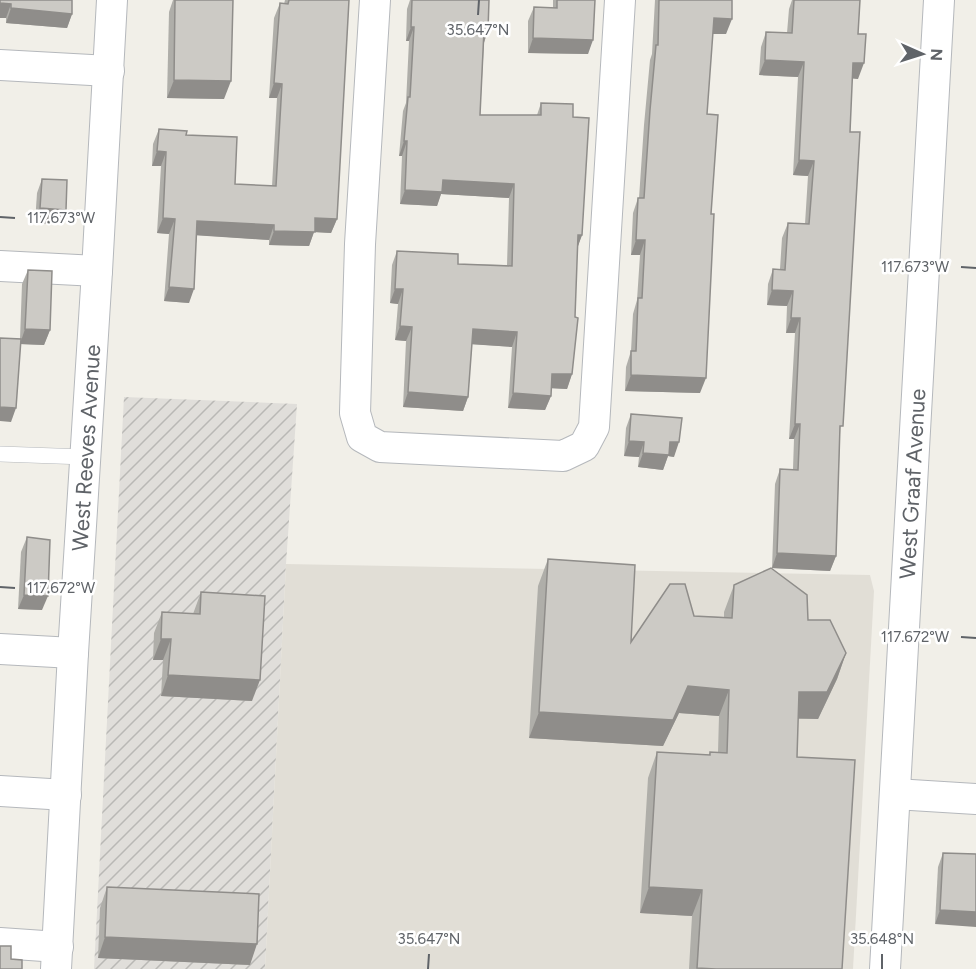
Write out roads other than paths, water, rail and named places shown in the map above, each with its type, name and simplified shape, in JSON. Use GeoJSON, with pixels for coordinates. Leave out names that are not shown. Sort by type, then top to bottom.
{"type":"FeatureCollection","features":[{"type":"Feature","properties":{"kind":"street","name":"West Reeves Avenue"},"geometry":{"type":"LineString","coordinates":[[57,958],[112,0]]}},
{"type":"Feature","properties":{"kind":"street"},"geometry":{"type":"LineString","coordinates":[[375,0],[359,278],[355,413],[362,437],[380,447],[563,456],[584,446],[594,427],[620,0]]}},
{"type":"Feature","properties":{"kind":"street","name":"West Graaf Avenue"},"geometry":{"type":"LineString","coordinates":[[885,969],[939,0]]}},
{"type":"Feature","properties":{"kind":"street"},"geometry":{"type":"LineString","coordinates":[[0,65],[109,71]]}},
{"type":"Feature","properties":{"kind":"street"},"geometry":{"type":"LineString","coordinates":[[0,266],[97,271]]}},
{"type":"Feature","properties":{"kind":"street"},"geometry":{"type":"LineString","coordinates":[[0,649],[73,653]]}},
{"type":"Feature","properties":{"kind":"street"},"geometry":{"type":"LineString","coordinates":[[0,791],[66,795]]}},
{"type":"Feature","properties":{"kind":"street"},"geometry":{"type":"LineString","coordinates":[[895,794],[976,799]]}},
{"type":"Feature","properties":{"kind":"street"},"geometry":{"type":"LineString","coordinates":[[0,944],[57,958]]}},
{"type":"Feature","properties":{"kind":"lane"},"geometry":{"type":"LineString","coordinates":[[0,454],[85,457]]}}]}
